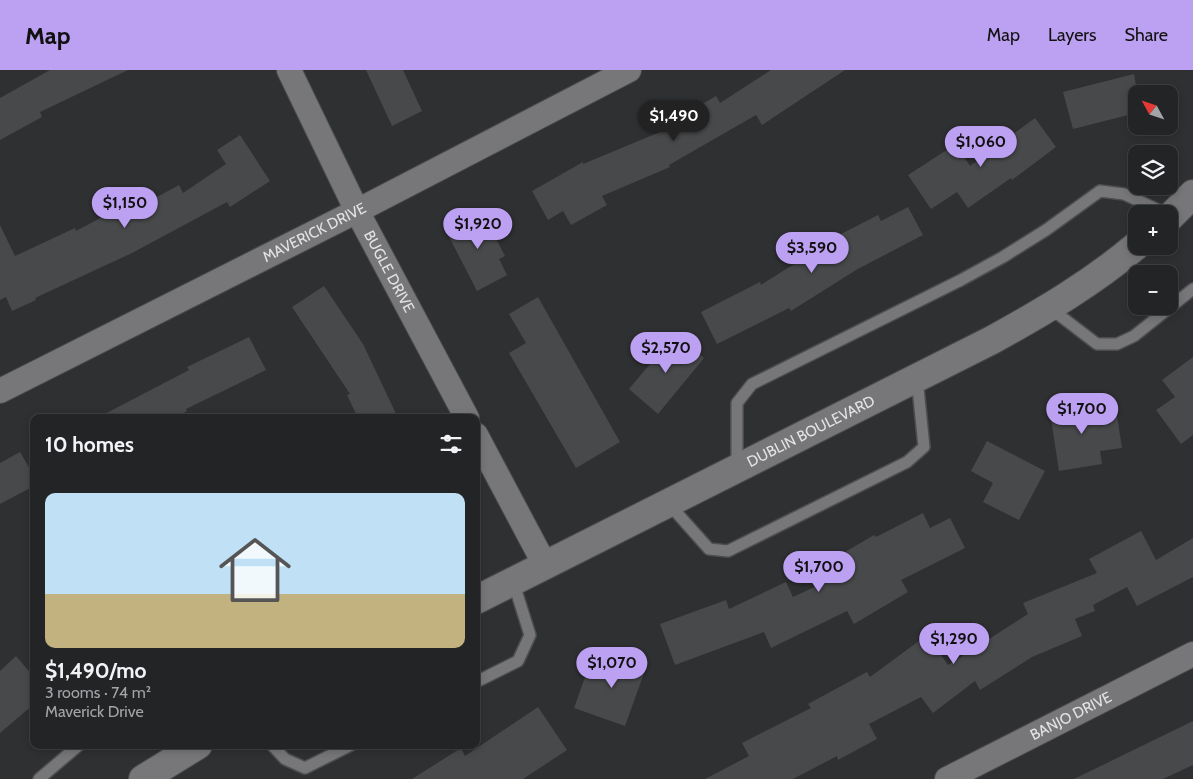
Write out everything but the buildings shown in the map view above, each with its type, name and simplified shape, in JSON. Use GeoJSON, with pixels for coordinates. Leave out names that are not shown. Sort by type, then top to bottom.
{"type":"FeatureCollection","features":[{"type":"Feature","properties":{"kind":"main road"},"geometry":{"type":"LineString","coordinates":[[1178,207],[1193,194]]}},
{"type":"Feature","properties":{"kind":"main road","name":"DUBLIN BOULEVARD"},"geometry":{"type":"LineString","coordinates":[[480,598],[992,340],[1050,308],[1128,252]]}},
{"type":"Feature","properties":{"kind":"main road"},"geometry":{"type":"LineString","coordinates":[[144,779],[192,749]]}},
{"type":"Feature","properties":{"kind":"street","name":"BUGLE DRIVE"},"geometry":{"type":"LineString","coordinates":[[289,70],[357,211],[465,414]]}},
{"type":"Feature","properties":{"kind":"street","name":"MAVERICK DRIVE"},"geometry":{"type":"LineString","coordinates":[[0,391],[357,211],[628,70]]}},
{"type":"Feature","properties":{"kind":"street"},"geometry":{"type":"LineString","coordinates":[[480,443],[545,565]]}},
{"type":"Feature","properties":{"kind":"street","name":"BANJO DRIVE"},"geometry":{"type":"LineString","coordinates":[[947,779],[1193,654]]}},
{"type":"Feature","properties":{"kind":"lane"},"geometry":{"type":"LineString","coordinates":[[737,468],[737,403],[752,384],[1004,257],[1046,230],[1100,191],[1124,194],[1148,205]]}},
{"type":"Feature","properties":{"kind":"lane"},"geometry":{"type":"LineString","coordinates":[[1050,308],[1097,344],[1117,344],[1134,336],[1193,290]]}},
{"type":"Feature","properties":{"kind":"lane"},"geometry":{"type":"LineString","coordinates":[[668,503],[709,549],[728,551],[907,462],[924,447],[917,378]]}},
{"type":"Feature","properties":{"kind":"lane"},"geometry":{"type":"LineString","coordinates":[[480,680],[518,661],[530,635],[513,581]]}},
{"type":"Feature","properties":{"kind":"lane"},"geometry":{"type":"LineString","coordinates":[[39,779],[73,749]]}},
{"type":"Feature","properties":{"kind":"lane"},"geometry":{"type":"LineString","coordinates":[[275,749],[284,759],[305,768],[343,749]]}}]}
